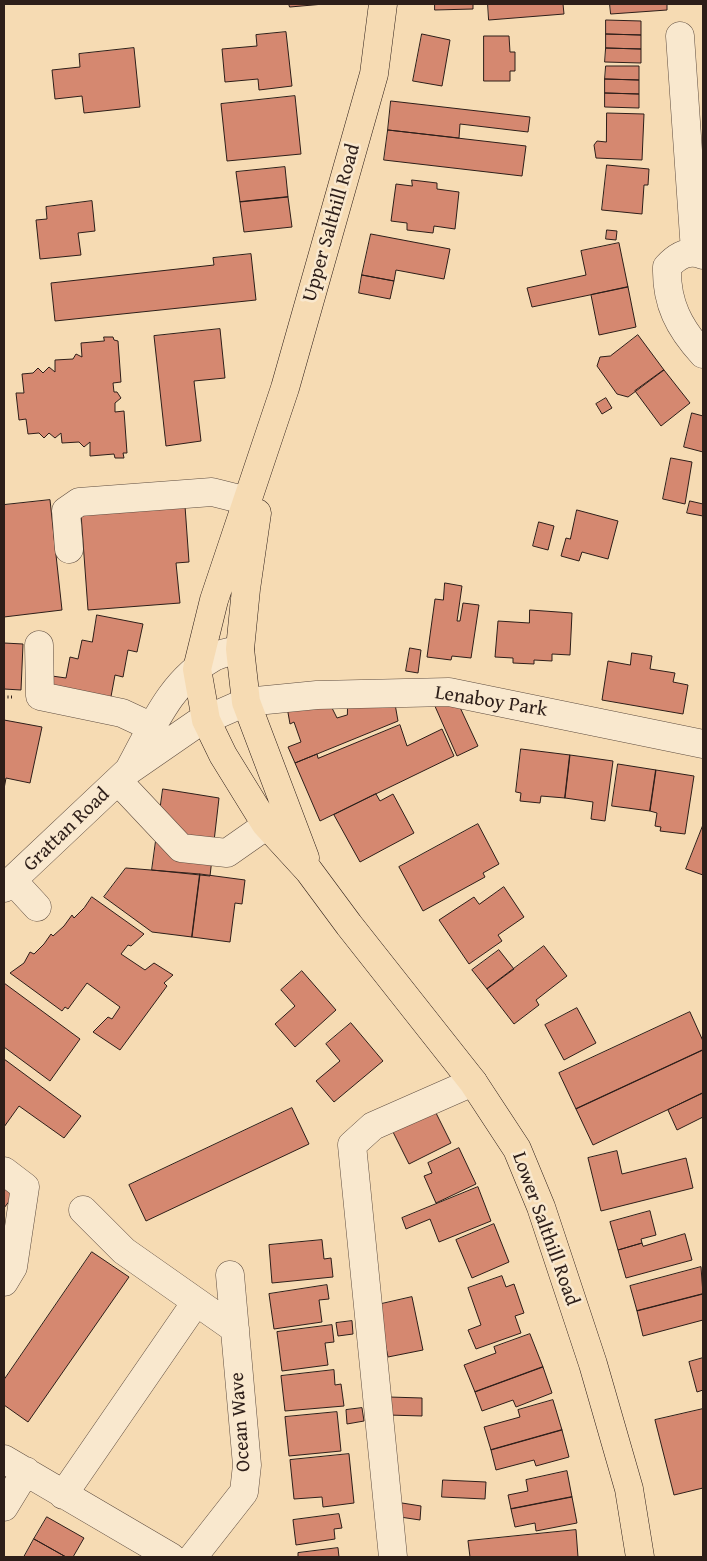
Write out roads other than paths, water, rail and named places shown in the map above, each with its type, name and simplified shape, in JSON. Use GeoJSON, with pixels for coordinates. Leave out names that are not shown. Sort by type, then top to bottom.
{"type":"FeatureCollection","features":[{"type":"Feature","properties":{"kind":"main road","name":"Upper Salthill Road"},"geometry":{"type":"LineString","coordinates":[[206,720],[197,669],[214,600],[269,439],[374,74],[383,4]]}},
{"type":"Feature","properties":{"kind":"main road","name":"Upper Salthill Road"},"geometry":{"type":"LineString","coordinates":[[246,702],[240,649],[246,589],[269,439]]}},
{"type":"Feature","properties":{"kind":"main road","name":"Lower Salthill Road"},"geometry":{"type":"LineString","coordinates":[[246,702],[309,871]]}},
{"type":"Feature","properties":{"kind":"main road","name":"Lower Salthill Road"},"geometry":{"type":"LineString","coordinates":[[206,720],[223,755],[267,826],[309,871],[348,924],[473,1082],[517,1149],[541,1207],[593,1364],[628,1489],[640,1557]]}},
{"type":"Feature","properties":{"kind":"street"},"geometry":{"type":"LineString","coordinates":[[680,36],[699,253],[678,256],[667,268],[666,287],[673,313],[703,354]]}},
{"type":"Feature","properties":{"kind":"street"},"geometry":{"type":"LineString","coordinates":[[69,549],[66,511],[79,502],[212,492],[248,501]]}},
{"type":"Feature","properties":{"kind":"street"},"geometry":{"type":"LineString","coordinates":[[39,645],[40,696],[122,713],[152,727]]}},
{"type":"Feature","properties":{"kind":"street","name":"Grattan Road"},"geometry":{"type":"LineString","coordinates":[[123,776],[164,706],[184,680],[214,657],[240,649]]}},
{"type":"Feature","properties":{"kind":"street","name":"Lenaboy Park"},"geometry":{"type":"LineString","coordinates":[[246,702],[317,695],[449,692],[703,744]]}},
{"type":"Feature","properties":{"kind":"street","name":"Grattan Road"},"geometry":{"type":"LineString","coordinates":[[8,884],[123,776],[196,724],[246,702]]}},
{"type":"Feature","properties":{"kind":"street"},"geometry":{"type":"LineString","coordinates":[[123,776],[181,848],[227,853],[267,826]]}},
{"type":"Feature","properties":{"kind":"street"},"geometry":{"type":"LineString","coordinates":[[8,884],[37,907]]}},
{"type":"Feature","properties":{"kind":"street"},"geometry":{"type":"LineString","coordinates":[[393,1557],[352,1145],[373,1126],[473,1082]]}},
{"type":"Feature","properties":{"kind":"street"},"geometry":{"type":"LineString","coordinates":[[4,1171],[25,1188],[13,1267],[4,1282]]}},
{"type":"Feature","properties":{"kind":"street"},"geometry":{"type":"LineString","coordinates":[[83,1210],[124,1251],[235,1329]]}},
{"type":"Feature","properties":{"kind":"street","name":"Ocean Wave"},"geometry":{"type":"LineString","coordinates":[[193,1557],[244,1492],[247,1465],[230,1275]]}},
{"type":"Feature","properties":{"kind":"street"},"geometry":{"type":"LineString","coordinates":[[63,1495],[196,1302]]}},
{"type":"Feature","properties":{"kind":"street"},"geometry":{"type":"LineString","coordinates":[[4,1507],[15,1465],[171,1557]]}}]}
